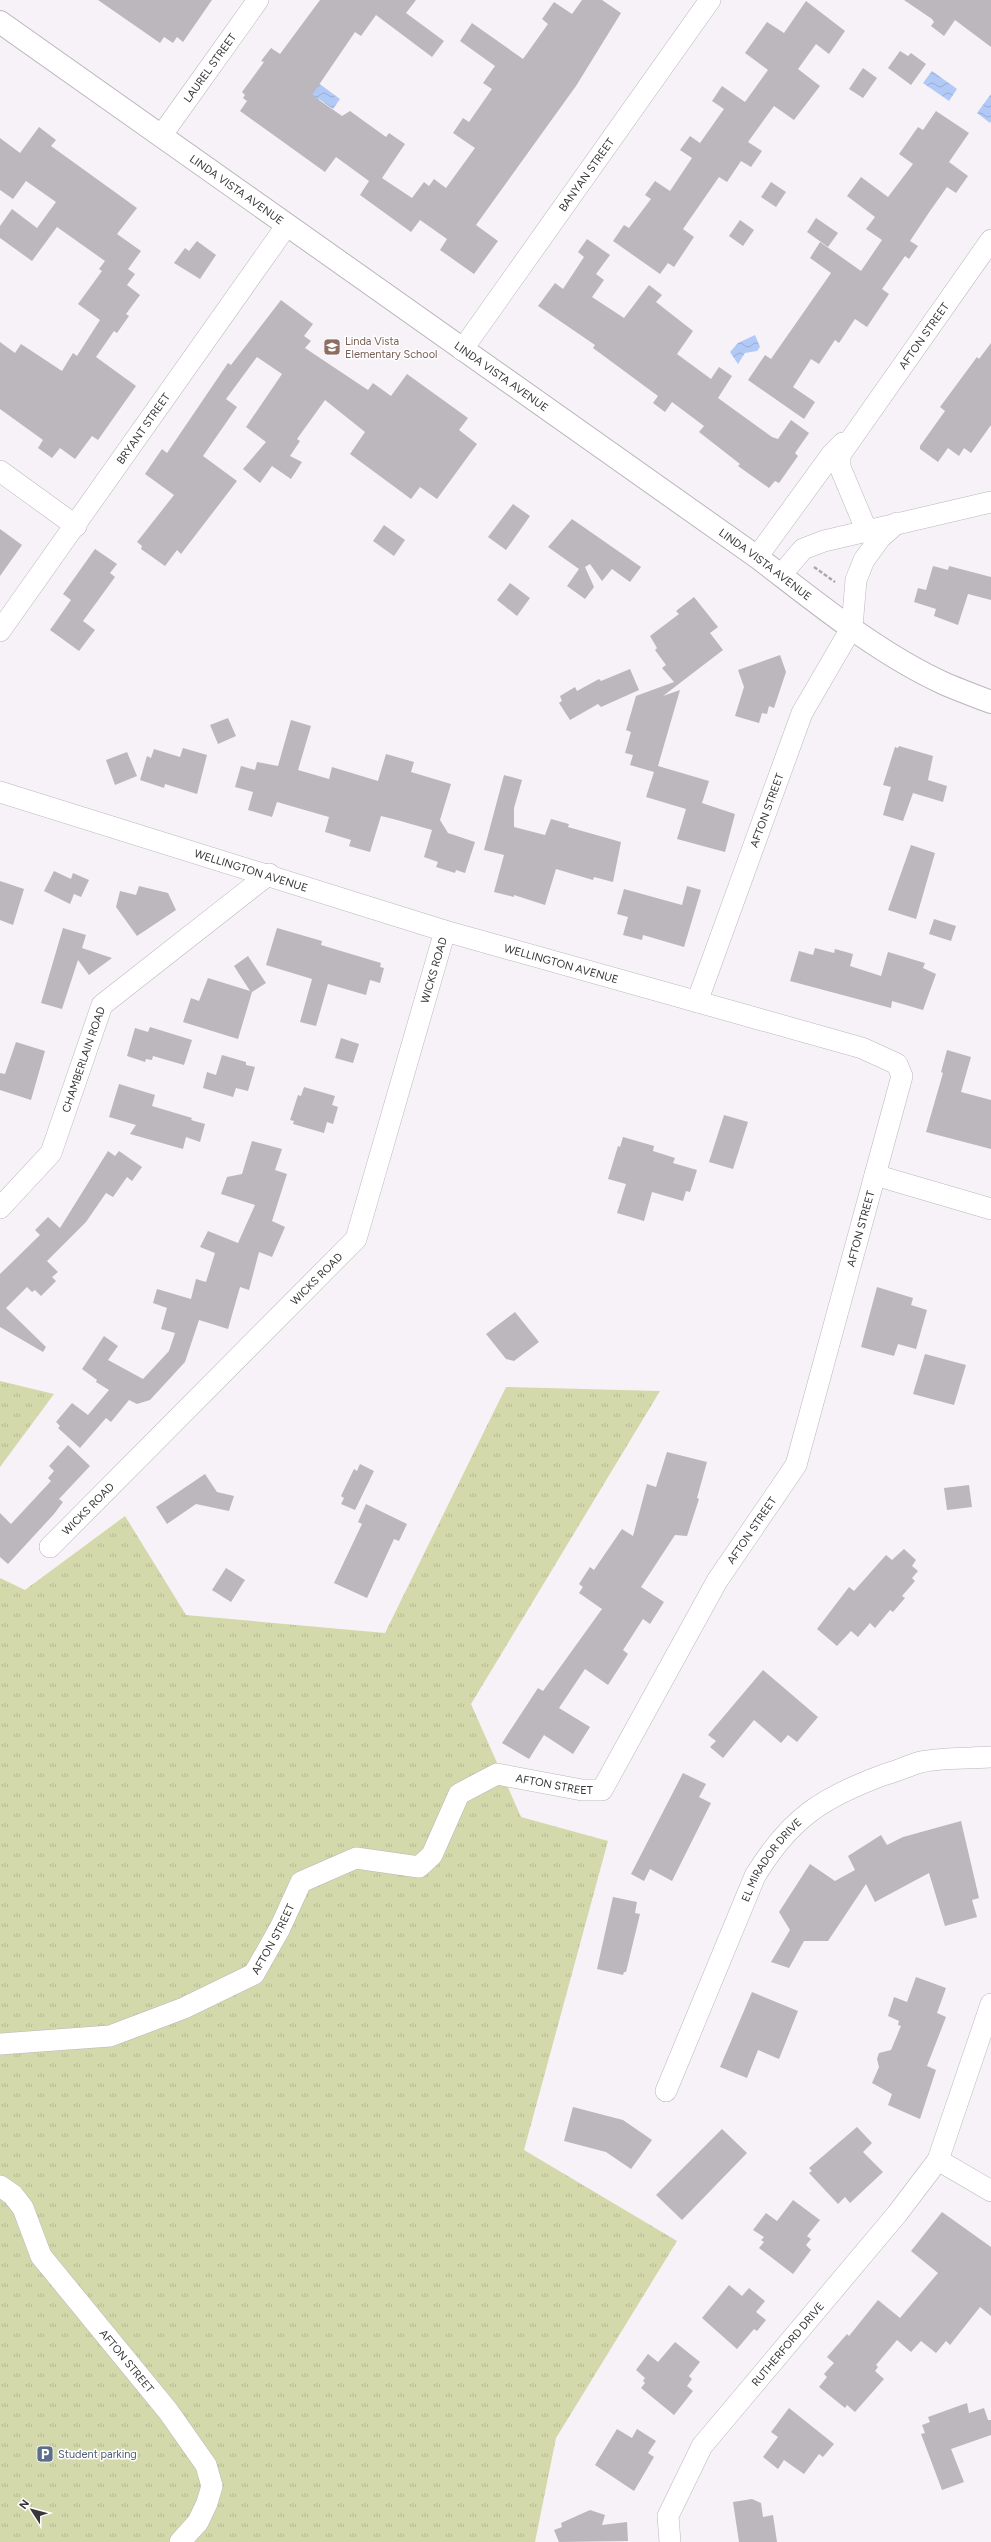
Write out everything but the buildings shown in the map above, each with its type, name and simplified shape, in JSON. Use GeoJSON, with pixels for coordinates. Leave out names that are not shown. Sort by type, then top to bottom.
{"type":"FeatureCollection","features":[{"type":"Feature","properties":{"kind":"main road","name":"LINDA VISTA AVENUE"},"geometry":{"type":"LineString","coordinates":[[0,22],[462,350],[757,557],[852,627],[897,657],[942,683],[991,702]]}},
{"type":"Feature","properties":{"kind":"street","name":"LAUREL STREET"},"geometry":{"type":"LineString","coordinates":[[161,136],[258,0]]}},
{"type":"Feature","properties":{"kind":"street","name":"BANYAN STREET"},"geometry":{"type":"LineString","coordinates":[[462,350],[710,0]]}},
{"type":"Feature","properties":{"kind":"street","name":"BRYANT STREET"},"geometry":{"type":"LineString","coordinates":[[0,631],[76,526],[287,225]]}},
{"type":"Feature","properties":{"kind":"street","name":"AFTON STREET"},"geometry":{"type":"LineString","coordinates":[[866,530],[840,467],[840,454],[991,240]]}},
{"type":"Feature","properties":{"kind":"street","name":"AFTON STREET"},"geometry":{"type":"LineString","coordinates":[[757,557],[832,454],[856,430]]}},
{"type":"Feature","properties":{"kind":"street"},"geometry":{"type":"LineString","coordinates":[[0,471],[76,526]]}},
{"type":"Feature","properties":{"kind":"street"},"geometry":{"type":"LineString","coordinates":[[781,575],[803,549],[866,530],[991,502]]}},
{"type":"Feature","properties":{"kind":"street"},"geometry":{"type":"LineString","coordinates":[[852,627],[856,580],[864,560],[880,538],[897,523]]}},
{"type":"Feature","properties":{"kind":"street","name":"AFTON STREET"},"geometry":{"type":"LineString","coordinates":[[697,1002],[802,713],[852,627]]}},
{"type":"Feature","properties":{"kind":"street","name":"WELLINGTON AVENUE"},"geometry":{"type":"LineString","coordinates":[[0,792],[269,874],[445,930],[862,1048],[897,1064],[902,1076],[875,1175]]}},
{"type":"Feature","properties":{"kind":"street","name":"CHAMBERLAIN ROAD"},"geometry":{"type":"LineString","coordinates":[[0,1208],[52,1153],[102,1005],[269,874]]}},
{"type":"Feature","properties":{"kind":"street","name":"WICKS ROAD"},"geometry":{"type":"LineString","coordinates":[[50,1547],[356,1239],[445,930]]}},
{"type":"Feature","properties":{"kind":"street"},"geometry":{"type":"LineString","coordinates":[[875,1175],[991,1209]]}},
{"type":"Feature","properties":{"kind":"street","name":"AFTON STREET"},"geometry":{"type":"LineString","coordinates":[[0,2044],[110,2036],[184,2008],[254,1974],[280,1928],[301,1882],[356,1858],[418,1867],[432,1854],[459,1794],[497,1774],[582,1790],[602,1790],[717,1581],[796,1465],[875,1175]]}},
{"type":"Feature","properties":{"kind":"street","name":"EL MIRADOR DRIVE"},"geometry":{"type":"LineString","coordinates":[[666,2091],[755,1876],[771,1849],[793,1826],[823,1801],[868,1781],[922,1762],[991,1757]]}},
{"type":"Feature","properties":{"kind":"street","name":"RUTHERFORD DRIVE"},"geometry":{"type":"LineString","coordinates":[[670,2542],[668,2516],[702,2446],[897,2214],[938,2160],[991,2004]]}},
{"type":"Feature","properties":{"kind":"street"},"geometry":{"type":"LineString","coordinates":[[938,2160],[991,2191]]}},
{"type":"Feature","properties":{"kind":"street","name":"AFTON STREET"},"geometry":{"type":"LineString","coordinates":[[0,2186],[13,2195],[23,2208],[41,2256],[168,2411],[206,2465],[212,2486],[207,2503],[198,2522],[180,2542]]}},
{"type":"Feature","properties":{"kind":"path"},"geometry":{"type":"LineString","coordinates":[[814,567],[839,584]]}},
{"type":"Feature","properties":{"kind":"green space"},"geometry":{"type":"Polygon","coordinates":[[[0,1381],[54,1394],[0,1467],[0,1381]]]}},
{"type":"Feature","properties":{"kind":"green space"},"geometry":{"type":"Polygon","coordinates":[[[506,1387],[660,1391],[471,1704],[521,1817],[608,1841],[524,2150],[677,2241],[556,2438],[535,2542],[0,2542],[0,1578],[25,1590],[125,1516],[186,1615],[385,1633],[506,1387]]]}},
{"type":"Feature","properties":{"kind":"water"},"geometry":{"type":"Polygon","coordinates":[[[932,71],[957,89],[949,101],[923,83],[932,71]]]}},
{"type":"Feature","properties":{"kind":"water"},"geometry":{"type":"Polygon","coordinates":[[[317,82],[340,99],[333,109],[319,99],[317,103],[307,96],[317,82]]]}},
{"type":"Feature","properties":{"kind":"water"},"geometry":{"type":"Polygon","coordinates":[[[991,94],[991,121],[990,123],[977,113],[991,94]]]}},
{"type":"Feature","properties":{"kind":"water"},"geometry":{"type":"Polygon","coordinates":[[[755,335],[760,347],[757,351],[745,353],[738,364],[730,352],[738,343],[755,335]]]}},
{"type":"Feature","properties":{"kind":"place","name":"Linda Vista Elementary School"},"geometry":{"type":"Point","coordinates":[332,347]}},
{"type":"Feature","properties":{"kind":"place","name":"Student parking"},"geometry":{"type":"Point","coordinates":[45,2454]}}]}
